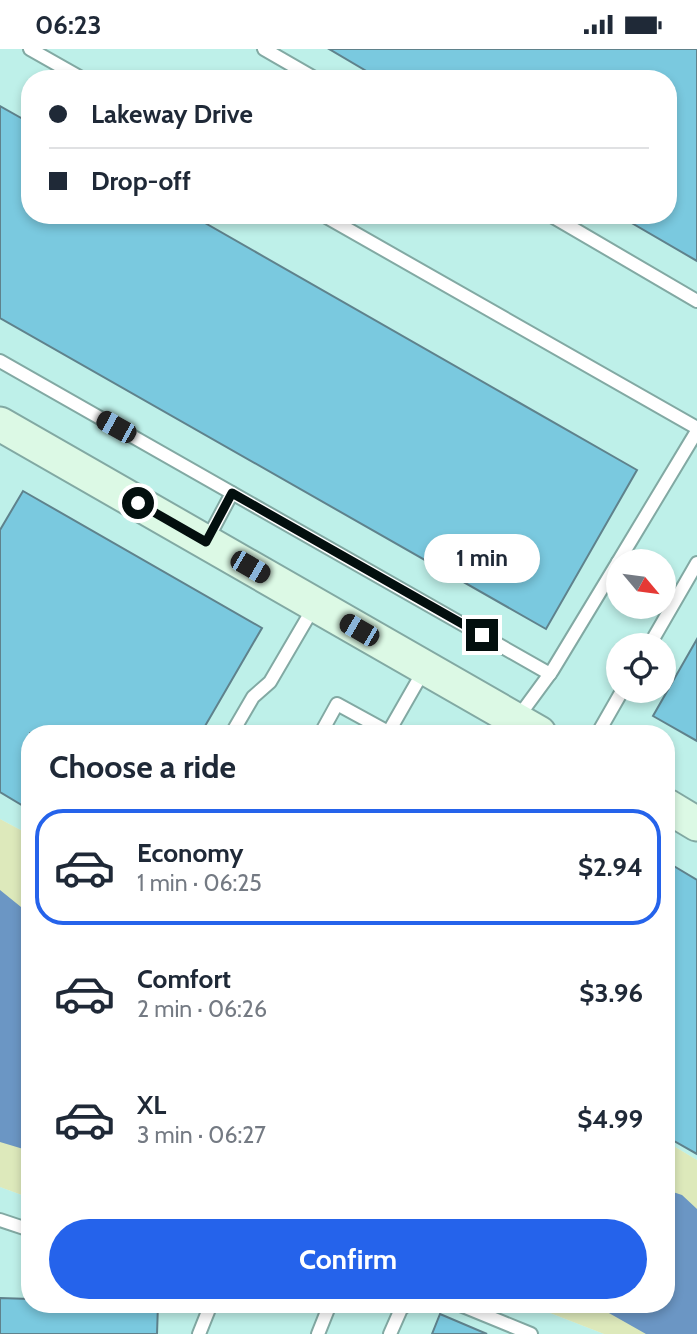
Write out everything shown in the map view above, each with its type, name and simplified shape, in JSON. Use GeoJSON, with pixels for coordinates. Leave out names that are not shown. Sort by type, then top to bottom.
{"type":"FeatureCollection","features":[{"type":"Feature","properties":{"kind":"street"},"geometry":{"type":"LineString","coordinates":[[0,424],[525,725]]}},
{"type":"Feature","properties":{"kind":"street"},"geometry":{"type":"LineString","coordinates":[[675,811],[697,824]]}},
{"type":"Feature","properties":{"kind":"lane"},"geometry":{"type":"LineString","coordinates":[[30,49],[67,70]]}},
{"type":"Feature","properties":{"kind":"lane"},"geometry":{"type":"LineString","coordinates":[[264,49],[300,70]]}},
{"type":"Feature","properties":{"kind":"lane"},"geometry":{"type":"LineString","coordinates":[[339,224],[697,429],[626,549]]}},
{"type":"Feature","properties":{"kind":"lane"},"geometry":{"type":"LineString","coordinates":[[565,224],[697,301]]}},
{"type":"Feature","properties":{"kind":"lane"},"geometry":{"type":"LineString","coordinates":[[0,361],[550,674]]}},
{"type":"Feature","properties":{"kind":"lane"},"geometry":{"type":"LineString","coordinates":[[206,542],[232,493]]}},
{"type":"Feature","properties":{"kind":"lane"},"geometry":{"type":"LineString","coordinates":[[657,633],[697,563]]}},
{"type":"Feature","properties":{"kind":"lane"},"geometry":{"type":"LineString","coordinates":[[529,725],[550,674],[606,582]]}},
{"type":"Feature","properties":{"kind":"lane"},"geometry":{"type":"LineString","coordinates":[[237,725],[253,697],[270,682],[315,605]]}},
{"type":"Feature","properties":{"kind":"lane"},"geometry":{"type":"LineString","coordinates":[[393,725],[425,668]]}},
{"type":"Feature","properties":{"kind":"lane"},"geometry":{"type":"LineString","coordinates":[[603,725],[615,703]]}},
{"type":"Feature","properties":{"kind":"lane"},"geometry":{"type":"LineString","coordinates":[[325,725],[337,704],[374,725]]}},
{"type":"Feature","properties":{"kind":"lane"},"geometry":{"type":"LineString","coordinates":[[0,1220],[21,1227]]}},
{"type":"Feature","properties":{"kind":"lane"},"geometry":{"type":"LineString","coordinates":[[199,1334],[207,1313]]}},
{"type":"Feature","properties":{"kind":"lane"},"geometry":{"type":"LineString","coordinates":[[318,1334],[326,1313]]}},
{"type":"Feature","properties":{"kind":"lane"},"geometry":{"type":"LineString","coordinates":[[390,1334],[399,1313]]}},
{"type":"Feature","properties":{"kind":"lane"},"geometry":{"type":"LineString","coordinates":[[480,1313],[531,1334]]}},
{"type":"Feature","properties":{"kind":"shaded area"},"geometry":{"type":"Polygon","coordinates":[[[0,49],[697,49],[697,1160],[675,1147],[675,725],[21,725],[21,830],[0,819],[0,49]]]}},
{"type":"Feature","properties":{"kind":"shaded area"},"geometry":{"type":"Polygon","coordinates":[[[0,890],[21,907],[21,1148],[0,1142],[0,890]]]}},
{"type":"Feature","properties":{"kind":"shaded area"},"geometry":{"type":"Polygon","coordinates":[[[0,1187],[21,1195],[21,1313],[550,1313],[604,1334],[0,1334],[0,1187]]]}},
{"type":"Feature","properties":{"kind":"shaded area"},"geometry":{"type":"Polygon","coordinates":[[[675,1193],[682,1195],[697,1209],[697,1334],[646,1334],[609,1313],[675,1313],[675,1193]]]}},
{"type":"Feature","properties":{"kind":"green space"},"geometry":{"type":"Polygon","coordinates":[[[0,819],[21,830],[21,1195],[0,1187],[0,819]]]}},
{"type":"Feature","properties":{"kind":"green space"},"geometry":{"type":"Polygon","coordinates":[[[675,1147],[697,1160],[697,1334],[604,1334],[550,1313],[675,1313],[675,1147]]]}},
{"type":"Feature","properties":{"kind":"building"},"geometry":{"type":"Polygon","coordinates":[[[329,49],[697,49],[697,261],[633,224],[677,224],[677,70],[365,70],[329,49]]]}},
{"type":"Feature","properties":{"kind":"building"},"geometry":{"type":"Polygon","coordinates":[[[0,106],[21,118],[21,224],[207,224],[637,470],[546,629],[0,318],[0,106]]]}},
{"type":"Feature","properties":{"kind":"building"},"geometry":{"type":"Polygon","coordinates":[[[23,491],[262,628],[206,725],[21,725],[21,805],[0,792],[0,530],[23,491]]]}},
{"type":"Feature","properties":{"kind":"building"},"geometry":{"type":"Polygon","coordinates":[[[697,639],[697,741],[675,728],[675,725],[669,725],[653,716],[660,703],[676,703],[676,676],[697,639]]]}},
{"type":"Feature","properties":{"kind":"building"},"geometry":{"type":"Polygon","coordinates":[[[675,867],[697,880],[697,1154],[675,1142],[675,867]]]}},
{"type":"Feature","properties":{"kind":"building"},"geometry":{"type":"Polygon","coordinates":[[[0,1298],[21,1299],[21,1313],[158,1313],[157,1334],[0,1334],[0,1298]]]}},
{"type":"Feature","properties":{"kind":"building"},"geometry":{"type":"Polygon","coordinates":[[[440,1314],[487,1334],[432,1334],[440,1314]]]}},
{"type":"Feature","properties":{"kind":"route"},"geometry":{"type":"LineString","coordinates":[[138,503],[206,542],[232,493],[482,635]]}}]}
